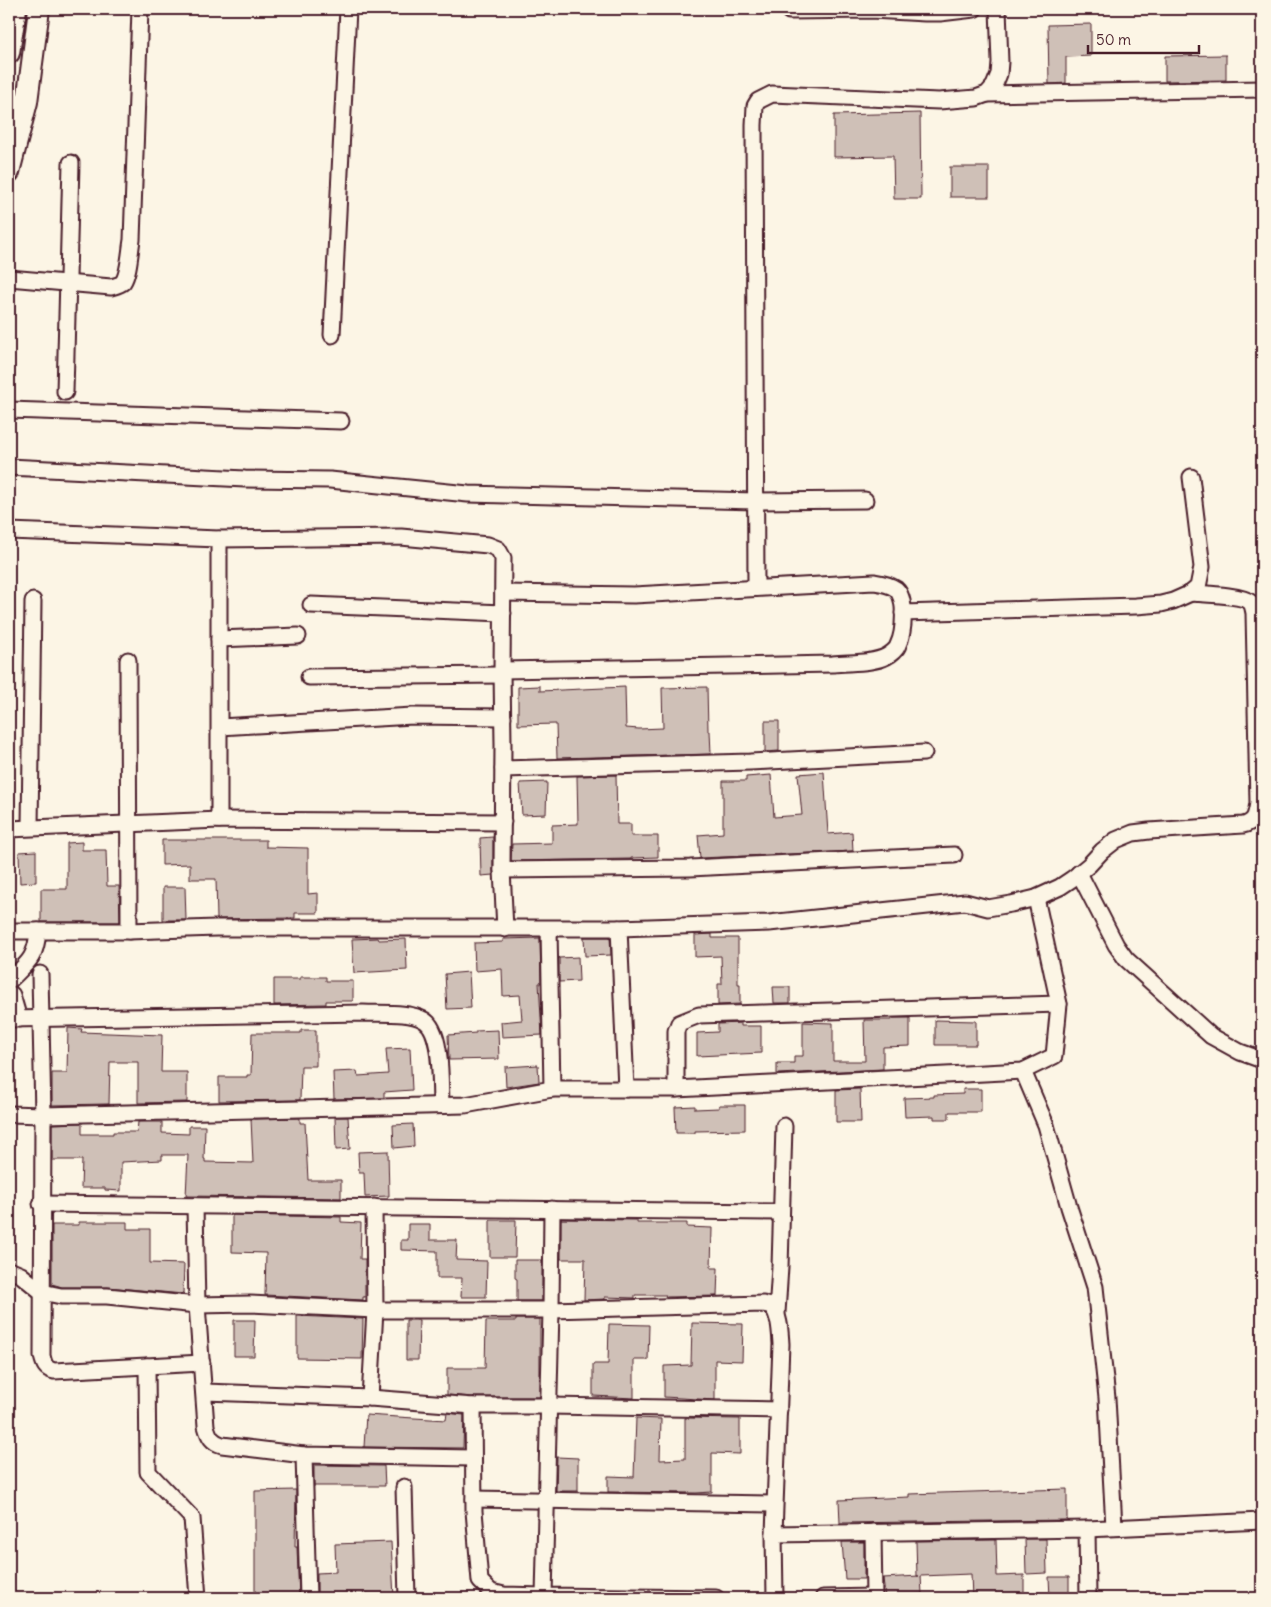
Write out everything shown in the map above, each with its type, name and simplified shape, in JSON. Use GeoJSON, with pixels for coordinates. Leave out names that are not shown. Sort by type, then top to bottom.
{"type":"FeatureCollection","features":[{"type":"Feature","properties":{"kind":"main road"},"geometry":{"type":"LineString","coordinates":[[9,53],[16,9]]}},
{"type":"Feature","properties":{"kind":"main road"},"geometry":{"type":"LineString","coordinates":[[9,172],[18,102],[36,36],[39,9]]}},
{"type":"Feature","properties":{"kind":"street"},"geometry":{"type":"LineString","coordinates":[[9,278],[111,287],[123,281],[127,270],[132,240],[140,9]]}},
{"type":"Feature","properties":{"kind":"street"},"geometry":{"type":"LineString","coordinates":[[332,335],[348,9]]}},
{"type":"Feature","properties":{"kind":"street"},"geometry":{"type":"LineString","coordinates":[[789,11],[872,10],[925,14],[974,9]]}},
{"type":"Feature","properties":{"kind":"street"},"geometry":{"type":"LineString","coordinates":[[987,94],[994,86],[999,74],[998,9]]}},
{"type":"Feature","properties":{"kind":"street"},"geometry":{"type":"LineString","coordinates":[[756,588],[754,125],[755,106],[758,101],[767,96],[938,101],[976,98],[987,94],[1262,89]]}},
{"type":"Feature","properties":{"kind":"street"},"geometry":{"type":"LineString","coordinates":[[65,392],[71,163]]}},
{"type":"Feature","properties":{"kind":"street"},"geometry":{"type":"LineString","coordinates":[[9,410],[341,421]]}},
{"type":"Feature","properties":{"kind":"street"},"geometry":{"type":"LineString","coordinates":[[9,467],[245,479],[330,480],[468,494],[756,501],[865,500]]}},
{"type":"Feature","properties":{"kind":"street"},"geometry":{"type":"LineString","coordinates":[[903,613],[1136,606],[1161,604],[1191,593],[1198,587],[1202,567],[1191,477]]}},
{"type":"Feature","properties":{"kind":"street"},"geometry":{"type":"LineString","coordinates":[[9,531],[219,538],[401,537],[488,545],[498,549],[503,558],[502,870],[505,929]]}},
{"type":"Feature","properties":{"kind":"street"},"geometry":{"type":"LineString","coordinates":[[219,538],[219,820]]}},
{"type":"Feature","properties":{"kind":"street"},"geometry":{"type":"LineString","coordinates":[[310,676],[833,664],[873,660],[888,656],[898,647],[903,613],[901,597],[896,589],[879,583],[634,595],[503,593]]}},
{"type":"Feature","properties":{"kind":"street"},"geometry":{"type":"LineString","coordinates":[[9,931],[129,931],[216,928],[619,928],[769,923],[965,902],[988,908],[1036,898],[1060,887],[1089,865],[1102,850],[1116,840],[1133,833],[1243,825],[1251,823],[1255,818],[1258,803],[1254,613],[1252,605],[1240,598],[1191,593]]}},
{"type":"Feature","properties":{"kind":"street"},"geometry":{"type":"LineString","coordinates":[[30,827],[33,601]]}},
{"type":"Feature","properties":{"kind":"street"},"geometry":{"type":"LineString","coordinates":[[311,605],[503,613]]}},
{"type":"Feature","properties":{"kind":"street"},"geometry":{"type":"LineString","coordinates":[[219,639],[298,636]]}},
{"type":"Feature","properties":{"kind":"street"},"geometry":{"type":"LineString","coordinates":[[128,660],[129,931]]}},
{"type":"Feature","properties":{"kind":"street"},"geometry":{"type":"LineString","coordinates":[[220,727],[413,716],[503,716]]}},
{"type":"Feature","properties":{"kind":"street"},"geometry":{"type":"LineString","coordinates":[[503,769],[750,762],[924,753]]}},
{"type":"Feature","properties":{"kind":"street"},"geometry":{"type":"LineString","coordinates":[[9,829],[219,820],[502,822]]}},
{"type":"Feature","properties":{"kind":"street"},"geometry":{"type":"LineString","coordinates":[[502,870],[690,868],[954,855]]}},
{"type":"Feature","properties":{"kind":"street"},"geometry":{"type":"LineString","coordinates":[[1079,873],[1116,945],[1126,959],[1211,1036],[1240,1052],[1262,1060]]}},
{"type":"Feature","properties":{"kind":"street"},"geometry":{"type":"LineString","coordinates":[[9,1114],[43,1115],[465,1105],[552,1089],[676,1089],[1023,1071],[1054,1056],[1059,1004],[1036,898]]}},
{"type":"Feature","properties":{"kind":"street"},"geometry":{"type":"LineString","coordinates":[[619,928],[626,1089]]}},
{"type":"Feature","properties":{"kind":"street"},"geometry":{"type":"LineString","coordinates":[[549,929],[552,1089]]}},
{"type":"Feature","properties":{"kind":"street"},"geometry":{"type":"LineString","coordinates":[[9,981],[29,961],[37,946],[38,931]]}},
{"type":"Feature","properties":{"kind":"street"},"geometry":{"type":"LineString","coordinates":[[40,974],[43,1115],[41,1204],[42,1356],[44,1366],[49,1370],[202,1363]]}},
{"type":"Feature","properties":{"kind":"street"},"geometry":{"type":"LineString","coordinates":[[9,993],[12,995],[14,1019],[363,1013],[408,1014],[424,1020],[431,1026],[437,1043],[441,1105]]}},
{"type":"Feature","properties":{"kind":"street"},"geometry":{"type":"LineString","coordinates":[[676,1089],[676,1031],[679,1023],[699,1015],[1059,1004]]}},
{"type":"Feature","properties":{"kind":"street"},"geometry":{"type":"LineString","coordinates":[[1023,1071],[1046,1125],[1069,1207],[1095,1287],[1107,1398],[1114,1527]]}},
{"type":"Feature","properties":{"kind":"street"},"geometry":{"type":"LineString","coordinates":[[775,1598],[774,1504],[781,1344],[777,1313],[780,1281],[784,1126]]}},
{"type":"Feature","properties":{"kind":"street"},"geometry":{"type":"LineString","coordinates":[[41,1204],[781,1212]]}},
{"type":"Feature","properties":{"kind":"street"},"geometry":{"type":"LineString","coordinates":[[195,1206],[196,1305],[206,1426],[208,1435],[214,1442],[222,1445],[304,1455],[473,1458]]}},
{"type":"Feature","properties":{"kind":"street"},"geometry":{"type":"LineString","coordinates":[[370,1398],[375,1310],[374,1207]]}},
{"type":"Feature","properties":{"kind":"street"},"geometry":{"type":"LineString","coordinates":[[544,1597],[552,1209]]}},
{"type":"Feature","properties":{"kind":"street"},"geometry":{"type":"LineString","coordinates":[[9,1270],[21,1275],[42,1292],[61,1296],[107,1296],[196,1305],[250,1304],[375,1310],[551,1310],[763,1304],[772,1306],[777,1313]]}},
{"type":"Feature","properties":{"kind":"street"},"geometry":{"type":"LineString","coordinates":[[147,1366],[148,1472],[192,1518],[198,1598]]}},
{"type":"Feature","properties":{"kind":"street"},"geometry":{"type":"LineString","coordinates":[[204,1392],[370,1398],[473,1406],[779,1410]]}},
{"type":"Feature","properties":{"kind":"street"},"geometry":{"type":"LineString","coordinates":[[473,1406],[474,1499],[480,1581],[491,1592],[504,1595],[544,1597],[716,1598]]}},
{"type":"Feature","properties":{"kind":"street"},"geometry":{"type":"LineString","coordinates":[[304,1455],[308,1598]]}},
{"type":"Feature","properties":{"kind":"street"},"geometry":{"type":"LineString","coordinates":[[404,1487],[407,1598]]}},
{"type":"Feature","properties":{"kind":"street"},"geometry":{"type":"LineString","coordinates":[[474,1499],[774,1504]]}},
{"type":"Feature","properties":{"kind":"street"},"geometry":{"type":"LineString","coordinates":[[774,1534],[1087,1528],[1262,1521]]}},
{"type":"Feature","properties":{"kind":"street"},"geometry":{"type":"LineString","coordinates":[[1087,1528],[1088,1598]]}},
{"type":"Feature","properties":{"kind":"street"},"geometry":{"type":"LineString","coordinates":[[823,1598],[874,1598],[873,1532]]}},
{"type":"Feature","properties":{"kind":"building"},"geometry":{"type":"Polygon","coordinates":[[[1091,24],[1091,56],[1066,57],[1066,83],[1049,84],[1048,25],[1091,24]]]}},
{"type":"Feature","properties":{"kind":"building"},"geometry":{"type":"Polygon","coordinates":[[[1226,55],[1226,80],[1165,81],[1165,56],[1226,55]]]}},
{"type":"Feature","properties":{"kind":"building"},"geometry":{"type":"Polygon","coordinates":[[[920,113],[921,199],[894,199],[893,156],[834,157],[834,115],[920,113]]]}},
{"type":"Feature","properties":{"kind":"building"},"geometry":{"type":"Polygon","coordinates":[[[950,167],[989,167],[989,197],[950,197],[950,167]]]}},
{"type":"Feature","properties":{"kind":"building"},"geometry":{"type":"Polygon","coordinates":[[[540,686],[540,691],[625,687],[626,728],[639,729],[663,728],[662,688],[707,687],[708,731],[710,731],[711,754],[557,758],[556,724],[518,725],[518,687],[540,686]]]}},
{"type":"Feature","properties":{"kind":"building"},"geometry":{"type":"Polygon","coordinates":[[[765,721],[779,721],[779,751],[765,752],[765,721]]]}},
{"type":"Feature","properties":{"kind":"building"},"geometry":{"type":"Polygon","coordinates":[[[824,772],[828,834],[852,832],[853,851],[700,858],[698,835],[723,833],[723,781],[746,781],[746,777],[771,775],[774,817],[802,815],[798,774],[824,772]]]}},
{"type":"Feature","properties":{"kind":"building"},"geometry":{"type":"Polygon","coordinates":[[[616,775],[617,824],[631,824],[631,836],[658,836],[658,857],[511,861],[512,844],[552,843],[552,825],[578,824],[577,776],[616,775]]]}},
{"type":"Feature","properties":{"kind":"building"},"geometry":{"type":"Polygon","coordinates":[[[547,782],[546,814],[522,815],[520,783],[547,782]]]}},
{"type":"Feature","properties":{"kind":"building"},"geometry":{"type":"Polygon","coordinates":[[[493,837],[493,875],[481,876],[480,838],[493,837]]]}},
{"type":"Feature","properties":{"kind":"building"},"geometry":{"type":"Polygon","coordinates":[[[162,840],[266,840],[266,847],[308,848],[308,894],[318,893],[318,913],[295,913],[295,918],[217,919],[216,879],[190,879],[190,864],[162,865],[162,840]]]}},
{"type":"Feature","properties":{"kind":"building"},"geometry":{"type":"Polygon","coordinates":[[[82,842],[82,850],[106,850],[107,886],[119,886],[120,922],[41,922],[41,889],[67,889],[67,843],[82,842]]]}},
{"type":"Feature","properties":{"kind":"building"},"geometry":{"type":"Polygon","coordinates":[[[36,851],[36,882],[20,883],[19,852],[36,851]]]}},
{"type":"Feature","properties":{"kind":"building"},"geometry":{"type":"Polygon","coordinates":[[[163,887],[185,887],[186,920],[163,920],[163,887]]]}},
{"type":"Feature","properties":{"kind":"building"},"geometry":{"type":"Polygon","coordinates":[[[712,934],[712,938],[738,938],[740,1004],[718,1005],[718,984],[722,984],[721,956],[695,957],[695,935],[712,934]]]}},
{"type":"Feature","properties":{"kind":"building"},"geometry":{"type":"Polygon","coordinates":[[[584,937],[610,937],[611,955],[585,956],[584,937]]]}},
{"type":"Feature","properties":{"kind":"building"},"geometry":{"type":"Polygon","coordinates":[[[378,938],[379,940],[406,939],[407,970],[354,973],[352,939],[378,938]]]}},
{"type":"Feature","properties":{"kind":"building"},"geometry":{"type":"Polygon","coordinates":[[[540,938],[541,983],[539,983],[542,1035],[502,1037],[501,1022],[522,1020],[520,995],[503,996],[502,969],[475,971],[474,943],[503,942],[503,939],[540,938]]]}},
{"type":"Feature","properties":{"kind":"building"},"geometry":{"type":"Polygon","coordinates":[[[578,957],[579,981],[559,982],[559,958],[578,957]]]}},
{"type":"Feature","properties":{"kind":"building"},"geometry":{"type":"Polygon","coordinates":[[[469,972],[471,1008],[447,1009],[445,974],[469,972]]]}},
{"type":"Feature","properties":{"kind":"building"},"geometry":{"type":"Polygon","coordinates":[[[300,977],[326,977],[326,981],[353,981],[353,1001],[326,1001],[326,1004],[274,1005],[274,979],[300,979],[300,977]]]}},
{"type":"Feature","properties":{"kind":"building"},"geometry":{"type":"Polygon","coordinates":[[[773,987],[790,987],[790,1003],[774,1003],[773,987]]]}},
{"type":"Feature","properties":{"kind":"building"},"geometry":{"type":"Polygon","coordinates":[[[892,1018],[910,1018],[910,1046],[883,1047],[883,1069],[777,1074],[777,1063],[794,1063],[794,1056],[803,1056],[803,1022],[833,1023],[833,1061],[865,1061],[864,1020],[892,1020],[892,1018]]]}},
{"type":"Feature","properties":{"kind":"building"},"geometry":{"type":"Polygon","coordinates":[[[935,1020],[976,1021],[976,1045],[935,1045],[935,1020]]]}},
{"type":"Feature","properties":{"kind":"building"},"geometry":{"type":"Polygon","coordinates":[[[741,1023],[741,1026],[761,1026],[761,1053],[697,1056],[697,1033],[718,1032],[718,1024],[741,1023]]]}},
{"type":"Feature","properties":{"kind":"building"},"geometry":{"type":"Polygon","coordinates":[[[68,1028],[82,1029],[81,1032],[162,1035],[161,1072],[187,1072],[187,1102],[138,1103],[138,1062],[110,1062],[109,1104],[52,1105],[52,1073],[67,1073],[68,1028]]]}},
{"type":"Feature","properties":{"kind":"building"},"geometry":{"type":"Polygon","coordinates":[[[301,1030],[316,1030],[316,1066],[301,1066],[300,1100],[219,1101],[219,1077],[247,1077],[247,1075],[251,1075],[252,1033],[301,1033],[301,1030]]]}},
{"type":"Feature","properties":{"kind":"building"},"geometry":{"type":"Polygon","coordinates":[[[498,1030],[499,1059],[449,1060],[448,1035],[498,1030]]]}},
{"type":"Feature","properties":{"kind":"building"},"geometry":{"type":"Polygon","coordinates":[[[410,1048],[412,1090],[384,1092],[384,1098],[334,1099],[333,1072],[357,1071],[358,1076],[388,1074],[386,1049],[410,1048]]]}},
{"type":"Feature","properties":{"kind":"building"},"geometry":{"type":"Polygon","coordinates":[[[538,1065],[539,1082],[506,1087],[505,1067],[538,1065]]]}},
{"type":"Feature","properties":{"kind":"building"},"geometry":{"type":"Polygon","coordinates":[[[860,1089],[861,1122],[836,1122],[836,1090],[860,1089]]]}},
{"type":"Feature","properties":{"kind":"building"},"geometry":{"type":"Polygon","coordinates":[[[963,1089],[981,1089],[981,1112],[949,1112],[949,1119],[934,1119],[934,1116],[905,1117],[904,1098],[963,1094],[963,1089]]]}},
{"type":"Feature","properties":{"kind":"building"},"geometry":{"type":"Polygon","coordinates":[[[719,1105],[745,1105],[745,1130],[676,1133],[675,1107],[695,1106],[695,1109],[719,1108],[719,1105]]]}},
{"type":"Feature","properties":{"kind":"building"},"geometry":{"type":"Polygon","coordinates":[[[335,1117],[348,1117],[350,1149],[336,1150],[335,1117]]]}},
{"type":"Feature","properties":{"kind":"building"},"geometry":{"type":"Polygon","coordinates":[[[300,1118],[300,1123],[305,1123],[308,1180],[341,1180],[341,1198],[186,1196],[188,1155],[162,1155],[162,1160],[121,1162],[121,1191],[105,1190],[105,1188],[81,1188],[82,1160],[52,1160],[52,1124],[82,1123],[82,1134],[113,1134],[113,1132],[137,1132],[138,1122],[162,1122],[162,1133],[189,1134],[189,1126],[205,1126],[205,1162],[253,1163],[251,1119],[300,1118]]]}},
{"type":"Feature","properties":{"kind":"building"},"geometry":{"type":"Polygon","coordinates":[[[413,1124],[414,1146],[394,1148],[393,1125],[413,1124]]]}},
{"type":"Feature","properties":{"kind":"building"},"geometry":{"type":"Polygon","coordinates":[[[388,1151],[389,1196],[365,1197],[364,1173],[359,1173],[358,1152],[388,1151]]]}},
{"type":"Feature","properties":{"kind":"building"},"geometry":{"type":"Polygon","coordinates":[[[232,1215],[341,1217],[341,1222],[361,1223],[360,1259],[365,1259],[365,1297],[363,1297],[363,1300],[265,1295],[266,1253],[232,1252],[232,1215]]]}},
{"type":"Feature","properties":{"kind":"building"},"geometry":{"type":"Polygon","coordinates":[[[561,1219],[637,1220],[637,1223],[687,1223],[687,1227],[712,1228],[711,1268],[718,1268],[717,1296],[665,1297],[666,1295],[635,1295],[635,1298],[605,1297],[605,1299],[584,1300],[585,1259],[561,1259],[561,1219]]]}},
{"type":"Feature","properties":{"kind":"building"},"geometry":{"type":"Polygon","coordinates":[[[490,1220],[516,1220],[515,1257],[490,1257],[490,1220]]]}},
{"type":"Feature","properties":{"kind":"building"},"geometry":{"type":"Polygon","coordinates":[[[79,1222],[127,1222],[127,1229],[150,1229],[150,1263],[184,1264],[183,1294],[108,1287],[62,1287],[52,1284],[52,1225],[79,1225],[79,1222]]]}},
{"type":"Feature","properties":{"kind":"building"},"geometry":{"type":"Polygon","coordinates":[[[408,1224],[430,1224],[430,1240],[457,1240],[456,1260],[487,1261],[486,1297],[461,1297],[462,1278],[437,1278],[437,1251],[401,1250],[401,1240],[408,1240],[408,1224]]]}},
{"type":"Feature","properties":{"kind":"building"},"geometry":{"type":"Polygon","coordinates":[[[515,1260],[542,1260],[542,1301],[517,1301],[515,1260]]]}},
{"type":"Feature","properties":{"kind":"building"},"geometry":{"type":"Polygon","coordinates":[[[297,1316],[363,1319],[362,1359],[297,1358],[297,1316]]]}},
{"type":"Feature","properties":{"kind":"building"},"geometry":{"type":"Polygon","coordinates":[[[516,1319],[540,1319],[540,1397],[447,1395],[447,1368],[485,1368],[486,1321],[516,1321],[516,1319]]]}},
{"type":"Feature","properties":{"kind":"building"},"geometry":{"type":"Polygon","coordinates":[[[234,1320],[255,1320],[254,1356],[234,1356],[234,1320]]]}},
{"type":"Feature","properties":{"kind":"building"},"geometry":{"type":"Polygon","coordinates":[[[406,1320],[419,1320],[418,1360],[406,1360],[406,1320]]]}},
{"type":"Feature","properties":{"kind":"building"},"geometry":{"type":"Polygon","coordinates":[[[692,1323],[743,1324],[742,1361],[715,1360],[715,1400],[664,1397],[664,1366],[691,1365],[692,1323]]]}},
{"type":"Feature","properties":{"kind":"building"},"geometry":{"type":"Polygon","coordinates":[[[609,1324],[649,1325],[648,1360],[634,1360],[634,1398],[593,1396],[593,1364],[608,1364],[609,1324]]]}},
{"type":"Feature","properties":{"kind":"building"},"geometry":{"type":"Polygon","coordinates":[[[447,1413],[464,1415],[463,1448],[364,1447],[366,1415],[446,1420],[447,1413]]]}},
{"type":"Feature","properties":{"kind":"building"},"geometry":{"type":"Polygon","coordinates":[[[636,1418],[661,1419],[660,1460],[685,1459],[685,1418],[740,1419],[740,1454],[712,1453],[712,1492],[608,1492],[608,1476],[634,1477],[636,1418]]]}},
{"type":"Feature","properties":{"kind":"building"},"geometry":{"type":"Polygon","coordinates":[[[557,1457],[578,1458],[578,1491],[556,1491],[557,1457]]]}},
{"type":"Feature","properties":{"kind":"building"},"geometry":{"type":"Polygon","coordinates":[[[314,1465],[384,1466],[385,1486],[314,1486],[314,1465]]]}},
{"type":"Feature","properties":{"kind":"building"},"geometry":{"type":"Polygon","coordinates":[[[1067,1489],[1067,1520],[840,1523],[839,1500],[909,1497],[909,1494],[1067,1489]]]}},
{"type":"Feature","properties":{"kind":"building"},"geometry":{"type":"Polygon","coordinates":[[[296,1490],[295,1547],[297,1547],[299,1598],[255,1598],[255,1491],[296,1490]]]}},
{"type":"Feature","properties":{"kind":"building"},"geometry":{"type":"Polygon","coordinates":[[[1025,1539],[1046,1539],[1047,1573],[1026,1574],[1025,1539]]]}},
{"type":"Feature","properties":{"kind":"building"},"geometry":{"type":"Polygon","coordinates":[[[996,1540],[997,1576],[1024,1575],[1024,1598],[972,1598],[971,1574],[921,1576],[922,1594],[885,1597],[883,1578],[919,1576],[917,1576],[916,1541],[996,1540]]]}},
{"type":"Feature","properties":{"kind":"building"},"geometry":{"type":"Polygon","coordinates":[[[391,1542],[394,1598],[369,1598],[369,1594],[317,1597],[317,1573],[336,1572],[335,1544],[391,1542]]]}},
{"type":"Feature","properties":{"kind":"building"},"geometry":{"type":"Polygon","coordinates":[[[842,1542],[864,1542],[864,1579],[845,1579],[842,1542]]]}},
{"type":"Feature","properties":{"kind":"building"},"geometry":{"type":"Polygon","coordinates":[[[1049,1577],[1069,1577],[1069,1598],[1050,1598],[1049,1577]]]}}]}
